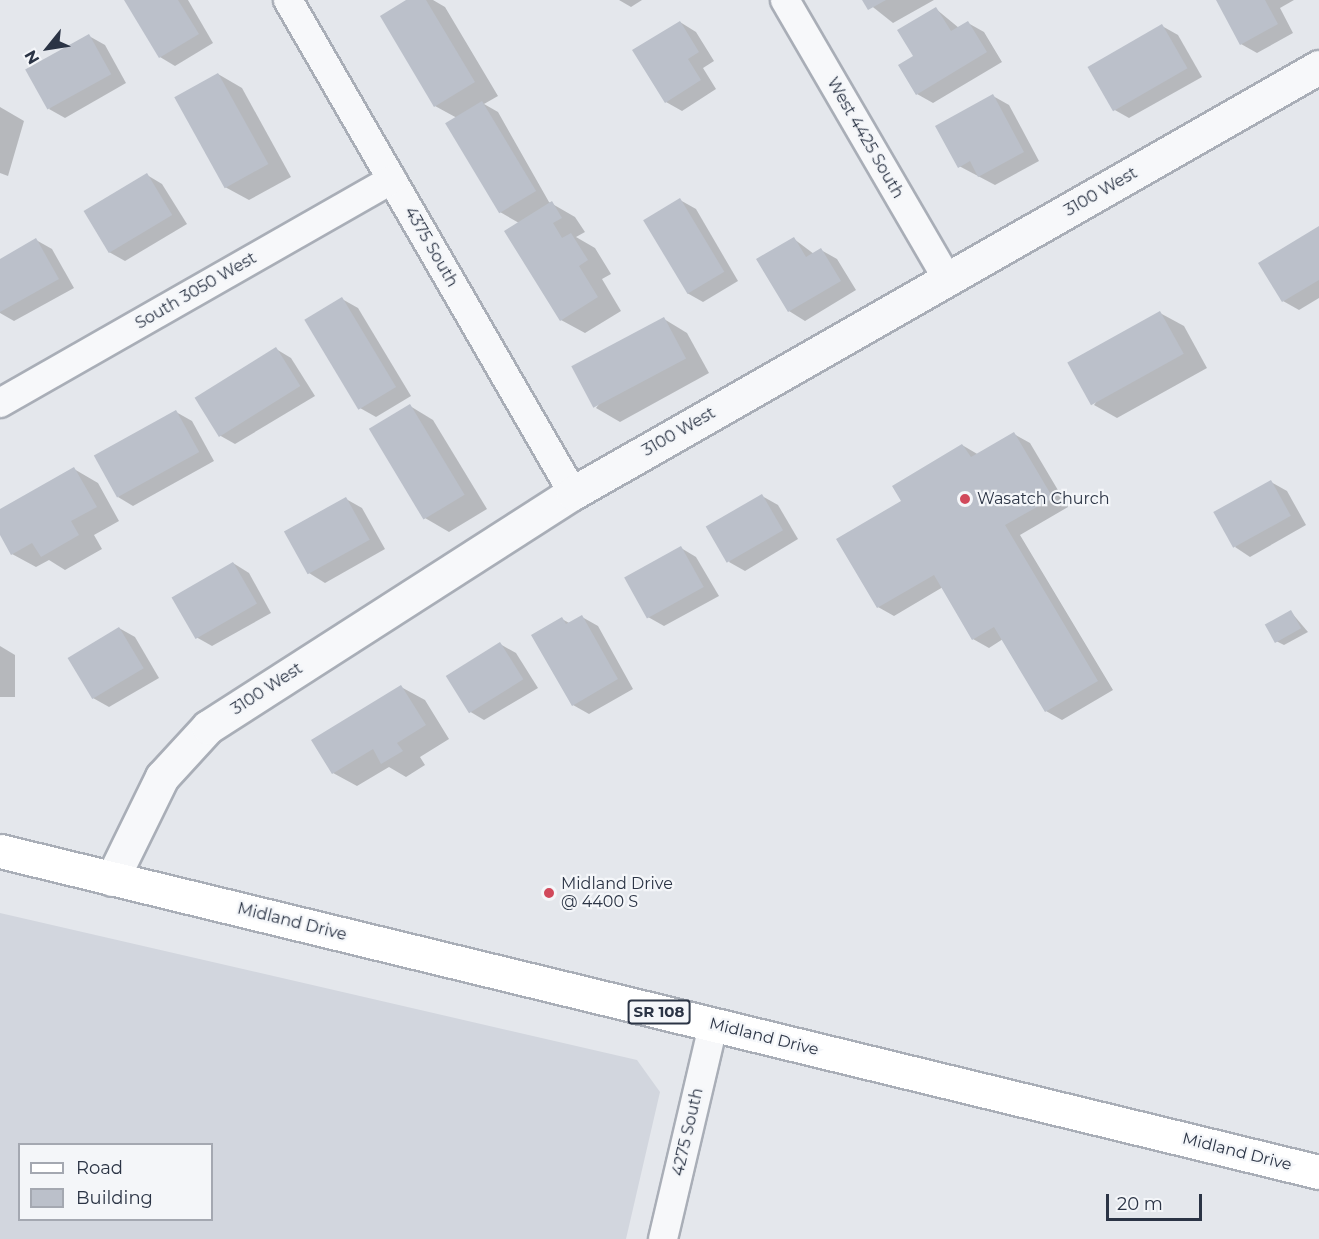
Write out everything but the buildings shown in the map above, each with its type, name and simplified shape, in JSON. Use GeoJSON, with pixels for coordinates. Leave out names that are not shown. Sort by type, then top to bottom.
{"type":"FeatureCollection","features":[{"type":"Feature","properties":{"kind":"main road","name":"Midland Drive"},"geometry":{"type":"LineString","coordinates":[[0,851],[1319,1172]]}},
{"type":"Feature","properties":{"kind":"street","name":"4375 South"},"geometry":{"type":"LineString","coordinates":[[288,0],[573,493]]}},
{"type":"Feature","properties":{"kind":"street","name":"West 4425 South"},"geometry":{"type":"LineString","coordinates":[[785,0],[945,277]]}},
{"type":"Feature","properties":{"kind":"street","name":"3100 West"},"geometry":{"type":"LineString","coordinates":[[112,879],[162,777],[208,727],[573,493],[945,277],[1319,67]]}},
{"type":"Feature","properties":{"kind":"street","name":"South 3050 West"},"geometry":{"type":"LineString","coordinates":[[0,404],[392,179]]}},
{"type":"Feature","properties":{"kind":"street","name":"4275 South"},"geometry":{"type":"LineString","coordinates":[[663,1239],[712,1025]]}},
{"type":"Feature","properties":{"kind":"shaded area"},"geometry":{"type":"Polygon","coordinates":[[[0,913],[637,1060],[660,1092],[626,1239],[0,1239],[0,913]]]}},
{"type":"Feature","properties":{"kind":"place","name":"Wasatch Church"},"geometry":{"type":"Point","coordinates":[965,499]}},
{"type":"Feature","properties":{"kind":"place","name":"Midland Drive @ 4400 S"},"geometry":{"type":"Point","coordinates":[549,893]}}]}
